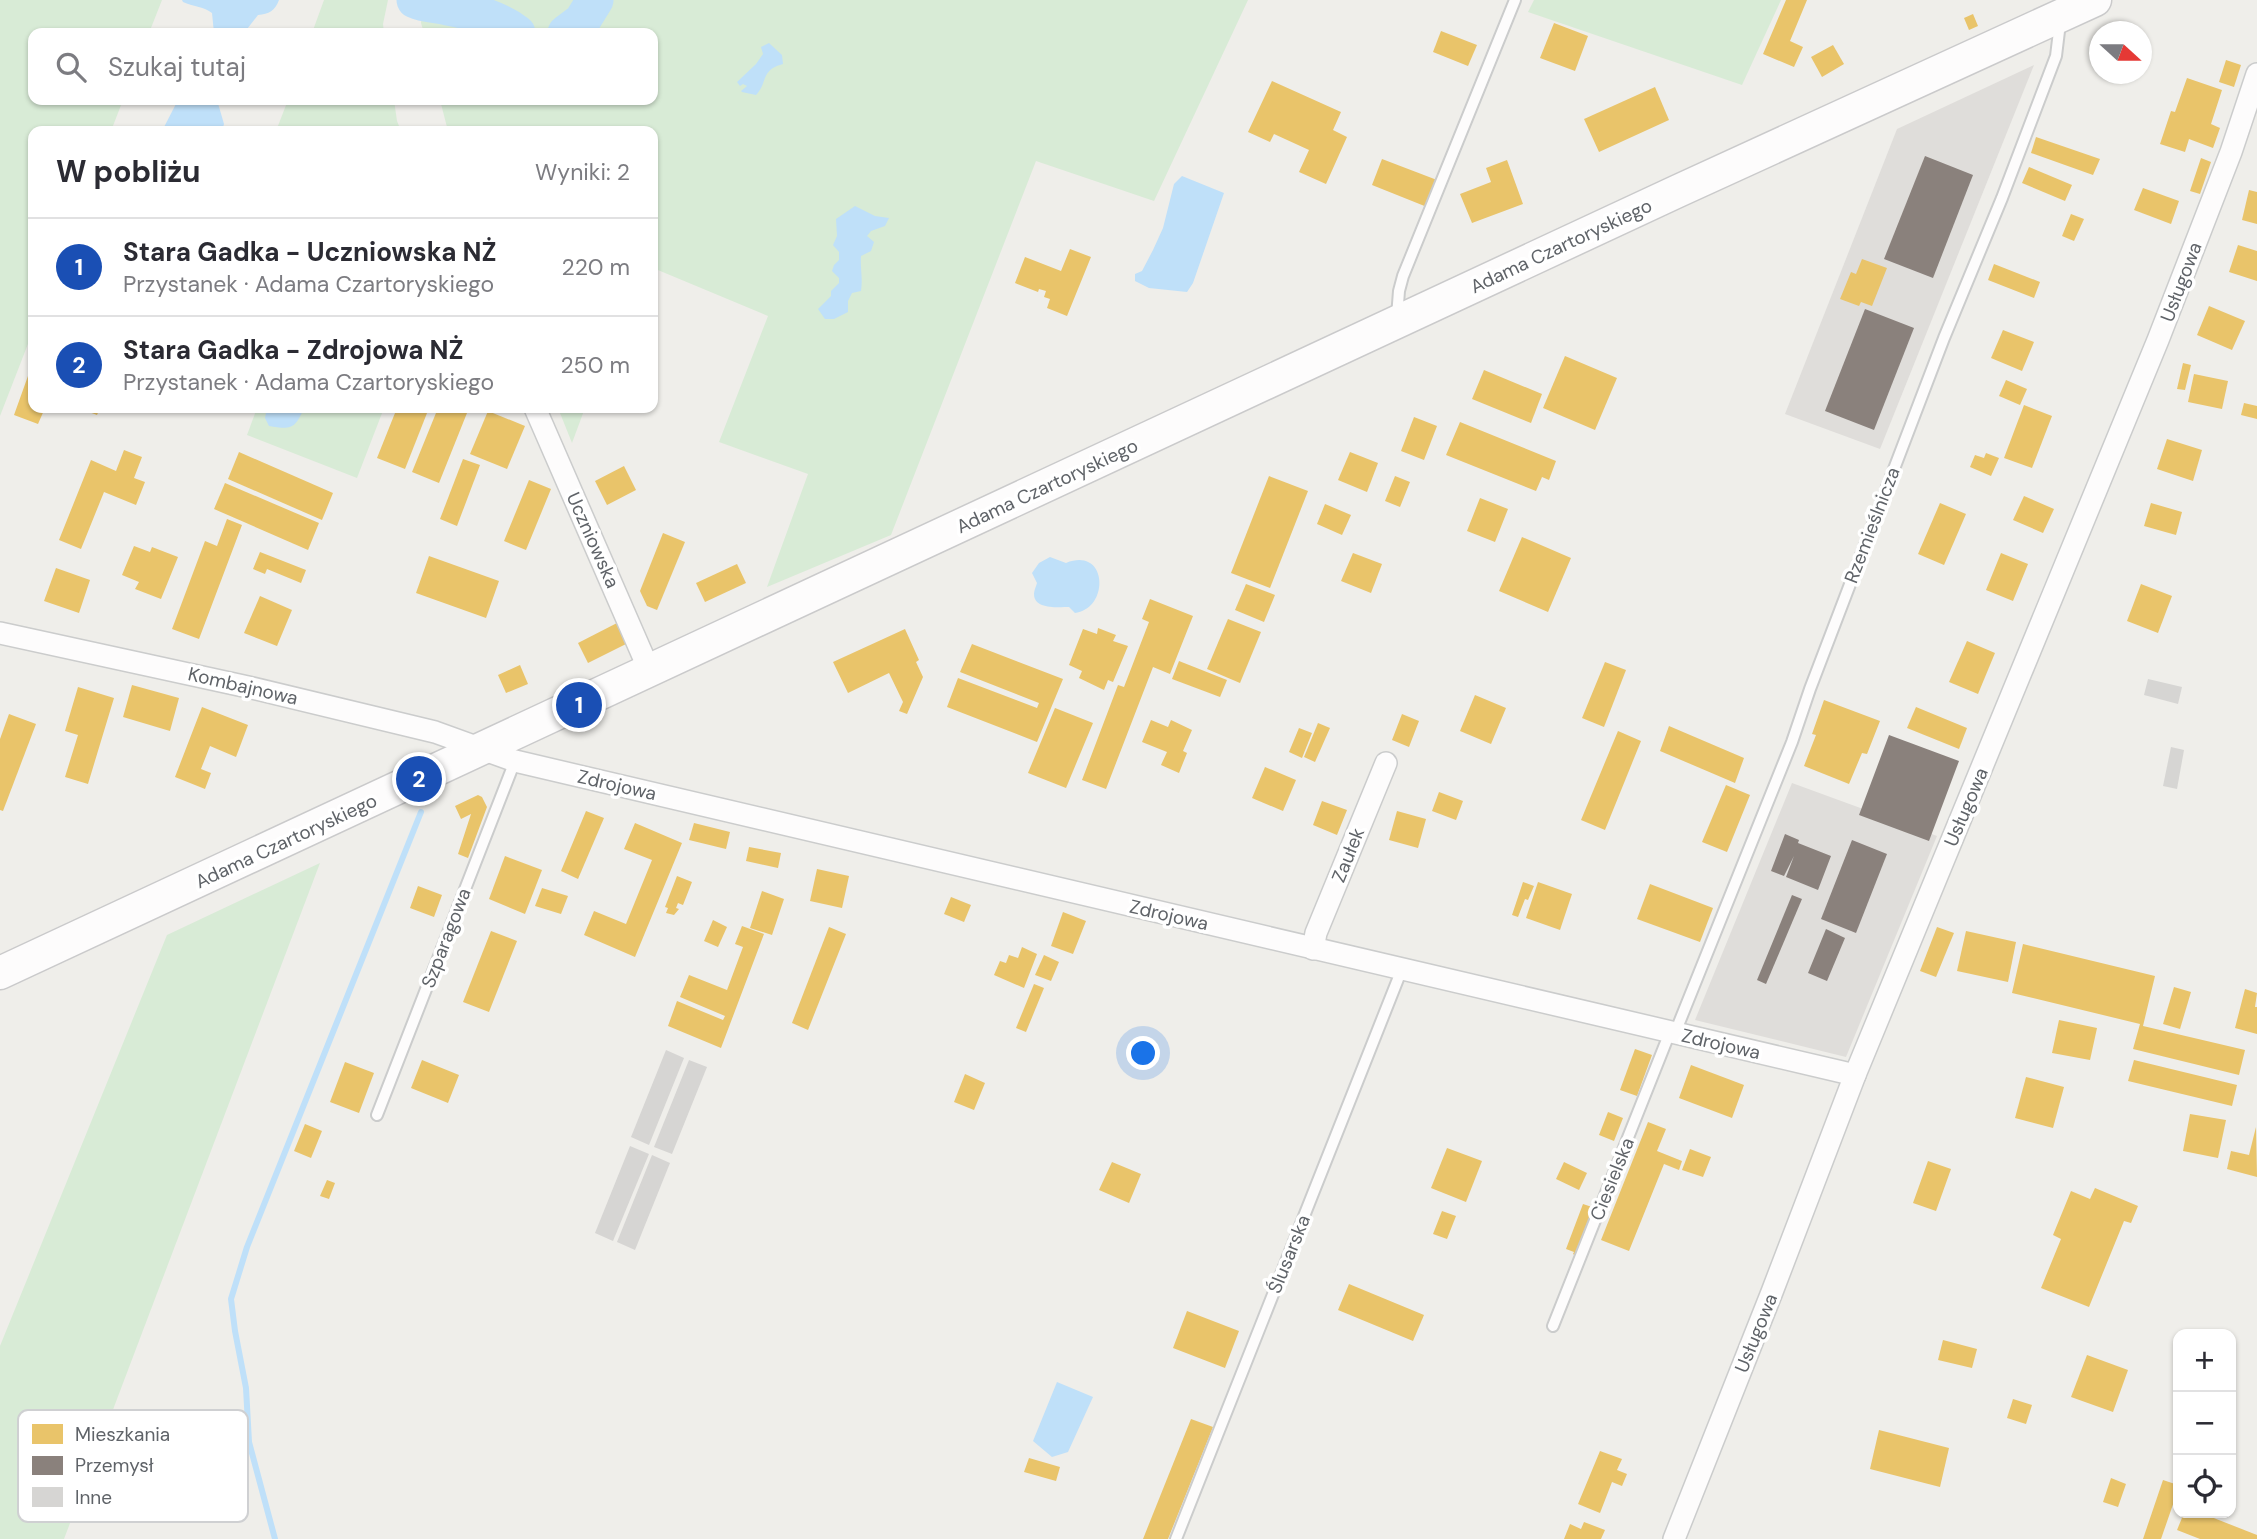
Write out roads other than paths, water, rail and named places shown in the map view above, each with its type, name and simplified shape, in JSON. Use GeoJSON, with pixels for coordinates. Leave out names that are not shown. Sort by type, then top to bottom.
{"type":"FeatureCollection","features":[{"type":"Feature","properties":{"kind":"street","name":"Adama Czartoryskiego"},"geometry":{"type":"LineString","coordinates":[[0,973],[2095,0]]}},
{"type":"Feature","properties":{"kind":"street","name":"Usługowa"},"geometry":{"type":"LineString","coordinates":[[1674,1539],[1855,1075],[2158,340],[2231,152],[2257,74]]}},
{"type":"Feature","properties":{"kind":"street","name":"Uczniowska"},"geometry":{"type":"LineString","coordinates":[[537,413],[650,672]]}},
{"type":"Feature","properties":{"kind":"street","name":"Kombajnowa"},"geometry":{"type":"LineString","coordinates":[[0,633],[262,690],[435,732],[484,748]]}},
{"type":"Feature","properties":{"kind":"street","name":"Zdrojowa"},"geometry":{"type":"LineString","coordinates":[[484,748],[515,761],[1855,1075]]}},
{"type":"Feature","properties":{"kind":"street","name":"Zaułek"},"geometry":{"type":"LineString","coordinates":[[1313,949],[1317,933],[1386,763]]}},
{"type":"Feature","properties":{"kind":"lane"},"geometry":{"type":"LineString","coordinates":[[1397,323],[1403,276],[1515,0]]}},
{"type":"Feature","properties":{"kind":"lane","name":"Rzemieślnicza"},"geometry":{"type":"LineString","coordinates":[[1673,1032],[1792,742],[1944,338],[2012,172],[2056,56],[2061,16]]}},
{"type":"Feature","properties":{"kind":"lane","name":"Szparagowa"},"geometry":{"type":"LineString","coordinates":[[377,1115],[515,761]]}},
{"type":"Feature","properties":{"kind":"lane","name":"Ślusarska"},"geometry":{"type":"LineString","coordinates":[[1177,1539],[1402,969]]}},
{"type":"Feature","properties":{"kind":"lane","name":"Ciesielska"},"geometry":{"type":"LineString","coordinates":[[1553,1326],[1673,1032]]}},
{"type":"Feature","properties":{"kind":"water"},"geometry":{"type":"Polygon","coordinates":[[[182,0],[279,0],[276,7],[258,15],[248,28],[214,28],[212,13],[182,0]]]}},
{"type":"Feature","properties":{"kind":"water"},"geometry":{"type":"Polygon","coordinates":[[[769,43],[782,55],[783,64],[768,73],[756,95],[742,92],[747,86],[740,86],[737,82],[763,54],[761,47],[769,43]]]}},
{"type":"Feature","properties":{"kind":"water"},"geometry":{"type":"Polygon","coordinates":[[[175,105],[218,105],[224,124],[223,126],[165,126],[175,105]]]}},
{"type":"Feature","properties":{"kind":"water"},"geometry":{"type":"Polygon","coordinates":[[[1182,176],[1224,193],[1193,283],[1187,292],[1149,288],[1135,281],[1135,274],[1142,271],[1153,250],[1163,228],[1174,184],[1182,176]]]}},
{"type":"Feature","properties":{"kind":"water"},"geometry":{"type":"Polygon","coordinates":[[[855,206],[875,216],[889,218],[885,226],[871,231],[867,236],[874,242],[871,251],[861,256],[861,291],[852,293],[848,301],[848,312],[834,319],[825,319],[818,309],[839,283],[839,278],[832,271],[839,260],[839,252],[833,245],[837,236],[836,219],[855,206]]]}},
{"type":"Feature","properties":{"kind":"water"},"geometry":{"type":"Polygon","coordinates":[[[266,413],[302,413],[295,424],[287,428],[269,426],[266,413]]]}},
{"type":"Feature","properties":{"kind":"water"},"geometry":{"type":"Polygon","coordinates":[[[1050,557],[1066,563],[1080,560],[1090,563],[1097,570],[1099,591],[1086,609],[1075,613],[1069,607],[1042,605],[1035,599],[1037,583],[1032,573],[1039,563],[1050,557]]]}},
{"type":"Feature","properties":{"kind":"water"},"geometry":{"type":"Polygon","coordinates":[[[1057,1382],[1093,1397],[1068,1452],[1052,1457],[1033,1441],[1057,1382]]]}},
{"type":"Feature","properties":{"kind":"waterway"},"geometry":{"type":"LineString","coordinates":[[415,0],[484,16],[509,28]]}},
{"type":"Feature","properties":{"kind":"waterway"},"geometry":{"type":"LineString","coordinates":[[573,28],[582,21],[595,0]]}},
{"type":"Feature","properties":{"kind":"waterway"},"geometry":{"type":"LineString","coordinates":[[247,1410],[231,1299],[247,1247],[421,812]]}},
{"type":"Feature","properties":{"kind":"waterway"},"geometry":{"type":"LineString","coordinates":[[248,1424],[249,1442],[275,1539]]}},
{"type":"Feature","properties":{"kind":"place","name":"Stara Gadka - Uczniowska NŻ"},"geometry":{"type":"Point","coordinates":[579,705]}},
{"type":"Feature","properties":{"kind":"place","name":"Stara Gadka - Zdrojowa NŻ"},"geometry":{"type":"Point","coordinates":[419,779]}}]}
